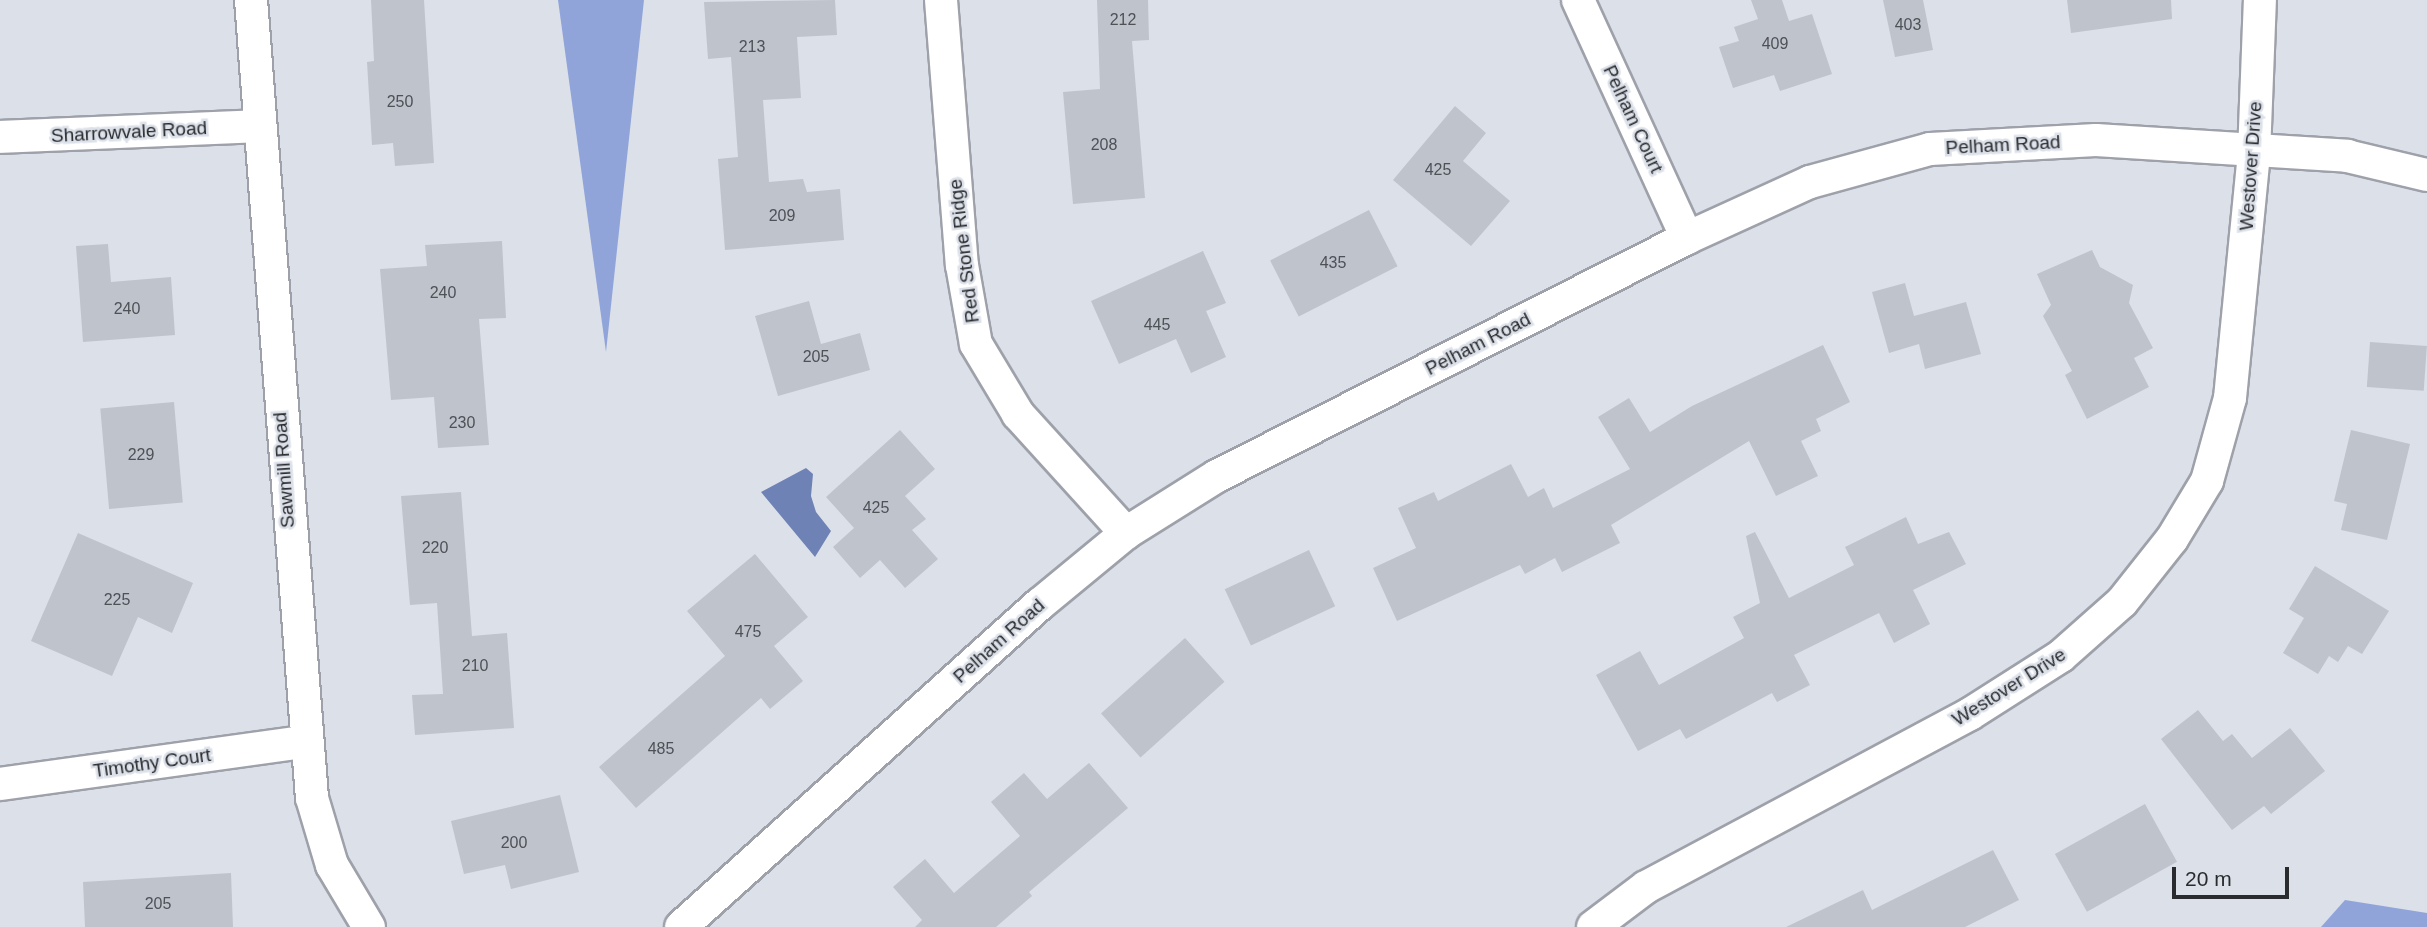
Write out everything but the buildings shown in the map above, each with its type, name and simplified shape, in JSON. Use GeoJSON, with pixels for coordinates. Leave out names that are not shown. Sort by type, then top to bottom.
{"type":"FeatureCollection","features":[{"type":"Feature","properties":{"kind":"street","name":"Sawmill Road"},"geometry":{"type":"LineString","coordinates":[[251,0],[304,742],[312,798],[332,865],[369,927]]}},
{"type":"Feature","properties":{"kind":"street","name":"Red Stone Ridge"},"geometry":{"type":"LineString","coordinates":[[941,0],[962,265],[975,344],[1018,414],[1126,533]]}},
{"type":"Feature","properties":{"kind":"street","name":"Pelham Court"},"geometry":{"type":"LineString","coordinates":[[1578,0],[1687,238]]}},
{"type":"Feature","properties":{"kind":"street","name":"Westover Drive"},"geometry":{"type":"LineString","coordinates":[[1593,927],[1646,887],[1970,714],[2061,656],[2122,602],[2172,540],[2207,481],[2230,398],[2254,153],[2260,0]]}},
{"type":"Feature","properties":{"kind":"street","name":"Sharrowvale Road"},"geometry":{"type":"LineString","coordinates":[[0,137],[258,126]]}},
{"type":"Feature","properties":{"kind":"street","name":"Pelham Road"},"geometry":{"type":"LineString","coordinates":[[681,927],[1040,604],[1126,533],[1217,476],[1687,238],[1810,182],[1930,149],[2096,140],[2254,153],[2347,156],[2427,175]]}},
{"type":"Feature","properties":{"kind":"street","name":"Timothy Court"},"geometry":{"type":"LineString","coordinates":[[0,784],[304,742]]}},
{"type":"Feature","properties":{"kind":"shaded area"},"geometry":{"type":"Polygon","coordinates":[[[558,0],[644,0],[606,352],[558,0]]]}},
{"type":"Feature","properties":{"kind":"shaded area"},"geometry":{"type":"Polygon","coordinates":[[[806,468],[813,474],[811,496],[816,512],[831,531],[815,557],[761,492],[806,468]]]}},
{"type":"Feature","properties":{"kind":"shaded area"},"geometry":{"type":"Polygon","coordinates":[[[2345,900],[2427,913],[2427,927],[2321,927],[2345,900]]]}}]}
